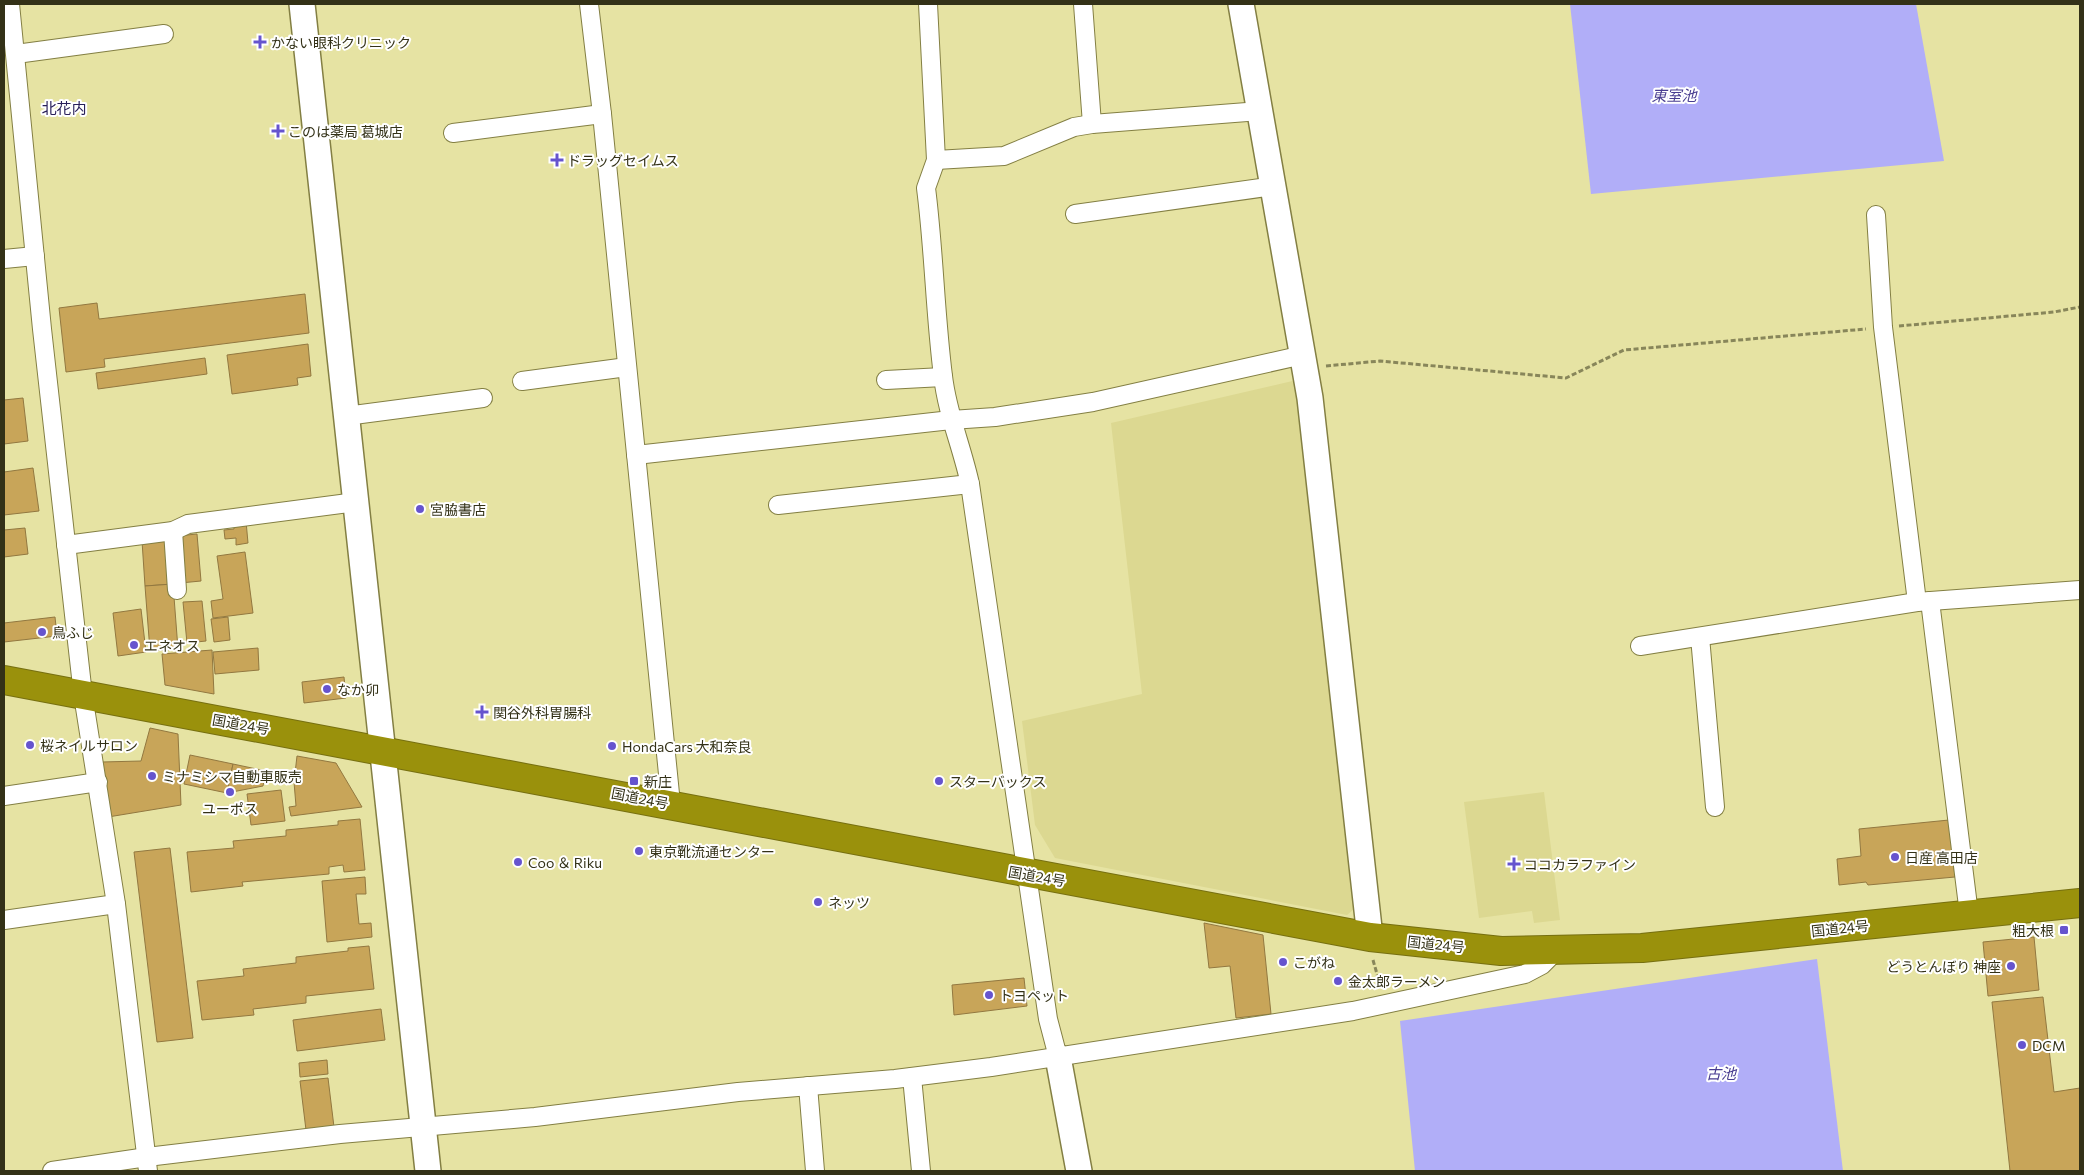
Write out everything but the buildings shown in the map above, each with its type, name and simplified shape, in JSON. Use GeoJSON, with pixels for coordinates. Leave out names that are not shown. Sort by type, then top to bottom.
{"type":"FeatureCollection","features":[{"type":"Feature","properties":{"kind":"highway","name":"国道24号"},"geometry":{"type":"LineString","coordinates":[[4,680],[1370,937],[1501,951],[1556,950],[1700,943],[2080,903]]}},
{"type":"Feature","properties":{"kind":"street"},"geometry":{"type":"LineString","coordinates":[[10,4],[35,256],[83,695],[116,904],[147,1164]]}},
{"type":"Feature","properties":{"kind":"street"},"geometry":{"type":"LineString","coordinates":[[302,4],[428,1171]]}},
{"type":"Feature","properties":{"kind":"street"},"geometry":{"type":"LineString","coordinates":[[589,4],[602,114],[671,804]]}},
{"type":"Feature","properties":{"kind":"street"},"geometry":{"type":"LineString","coordinates":[[928,4],[936,160],[926,188],[943,377],[951,420],[963,453],[970,484],[1048,1019],[1058,1057],[1080,1171]]}},
{"type":"Feature","properties":{"kind":"street"},"geometry":{"type":"LineString","coordinates":[[1083,4],[1092,124]]}},
{"type":"Feature","properties":{"kind":"street"},"geometry":{"type":"LineString","coordinates":[[1241,4],[1304,362],[1370,937]]}},
{"type":"Feature","properties":{"kind":"street"},"geometry":{"type":"LineString","coordinates":[[16,54],[164,34]]}},
{"type":"Feature","properties":{"kind":"street"},"geometry":{"type":"LineString","coordinates":[[936,160],[1004,156],[1074,127],[1092,124],[1260,112]]}},
{"type":"Feature","properties":{"kind":"street"},"geometry":{"type":"LineString","coordinates":[[453,133],[602,114]]}},
{"type":"Feature","properties":{"kind":"street"},"geometry":{"type":"LineString","coordinates":[[1074,214],[1274,186]]}},
{"type":"Feature","properties":{"kind":"street"},"geometry":{"type":"LineString","coordinates":[[1876,215],[1883,327],[1968,914]]}},
{"type":"Feature","properties":{"kind":"street"},"geometry":{"type":"LineString","coordinates":[[4,258],[35,256]]}},
{"type":"Feature","properties":{"kind":"street"},"geometry":{"type":"LineString","coordinates":[[636,455],[951,420],[995,417],[1093,402],[1304,362]]}},
{"type":"Feature","properties":{"kind":"street"},"geometry":{"type":"LineString","coordinates":[[522,381],[627,367]]}},
{"type":"Feature","properties":{"kind":"street"},"geometry":{"type":"LineString","coordinates":[[886,380],[943,377]]}},
{"type":"Feature","properties":{"kind":"street"},"geometry":{"type":"LineString","coordinates":[[346,416],[483,398]]}},
{"type":"Feature","properties":{"kind":"street"},"geometry":{"type":"LineString","coordinates":[[778,505],[970,484]]}},
{"type":"Feature","properties":{"kind":"street"},"geometry":{"type":"LineString","coordinates":[[66,544],[173,531],[188,524],[356,502]]}},
{"type":"Feature","properties":{"kind":"street"},"geometry":{"type":"LineString","coordinates":[[173,531],[177,590]]}},
{"type":"Feature","properties":{"kind":"street"},"geometry":{"type":"LineString","coordinates":[[1640,646],[1924,602],[2080,590]]}},
{"type":"Feature","properties":{"kind":"street"},"geometry":{"type":"LineString","coordinates":[[1700,637],[1715,807]]}},
{"type":"Feature","properties":{"kind":"street"},"geometry":{"type":"LineString","coordinates":[[4,796],[98,782]]}},
{"type":"Feature","properties":{"kind":"street"},"geometry":{"type":"LineString","coordinates":[[4,920],[116,904]]}},
{"type":"Feature","properties":{"kind":"street"},"geometry":{"type":"LineString","coordinates":[[52,1171],[147,1164],[423,1126],[526,1118],[738,1092],[912,1077],[1058,1057],[1353,1011],[1525,974],[1542,965],[1556,950]]}},
{"type":"Feature","properties":{"kind":"street"},"geometry":{"type":"LineString","coordinates":[[912,1077],[921,1171]]}},
{"type":"Feature","properties":{"kind":"street"},"geometry":{"type":"LineString","coordinates":[[808,1086],[815,1171]]}},
{"type":"Feature","properties":{"kind":"path"},"geometry":{"type":"LineString","coordinates":[[1304,362],[1380,361],[1566,378],[1624,350],[2054,312],[2080,307]]}},
{"type":"Feature","properties":{"kind":"path"},"geometry":{"type":"LineString","coordinates":[[1370,937],[1377,981],[1390,1003]]}},
{"type":"Feature","properties":{"kind":"shaded area"},"geometry":{"type":"Polygon","coordinates":[[[1301,379],[1360,904],[1347,915],[1055,858],[1035,825],[1022,721],[1142,694],[1111,423],[1301,379]]]}},
{"type":"Feature","properties":{"kind":"shaded area"},"geometry":{"type":"Polygon","coordinates":[[[1544,792],[1560,920],[1534,923],[1532,911],[1479,918],[1464,802],[1544,792]]]}},
{"type":"Feature","properties":{"kind":"water","name":"東室池"},"geometry":{"type":"Polygon","coordinates":[[[1570,4],[1916,4],[1944,161],[1591,194],[1570,4]]]}},
{"type":"Feature","properties":{"kind":"water","name":"古池"},"geometry":{"type":"Polygon","coordinates":[[[1817,959],[1843,1171],[1415,1171],[1400,1021],[1817,959]]]}},
{"type":"Feature","properties":{"kind":"place","name":"かない眼科クリニック"},"geometry":{"type":"Point","coordinates":[260,42]}},
{"type":"Feature","properties":{"kind":"place","name":"このは薬局 葛城店"},"geometry":{"type":"Point","coordinates":[278,131]}},
{"type":"Feature","properties":{"kind":"place","name":"ドラッグセイムス"},"geometry":{"type":"Point","coordinates":[557,160]}},
{"type":"Feature","properties":{"kind":"place","name":"宮脇書店"},"geometry":{"type":"Point","coordinates":[420,509]}},
{"type":"Feature","properties":{"kind":"place","name":"鳥ふじ"},"geometry":{"type":"Point","coordinates":[42,632]}},
{"type":"Feature","properties":{"kind":"place","name":"エネオス"},"geometry":{"type":"Point","coordinates":[134,645]}},
{"type":"Feature","properties":{"kind":"place","name":"なか卯"},"geometry":{"type":"Point","coordinates":[327,689]}},
{"type":"Feature","properties":{"kind":"place","name":"関谷外科胃腸科"},"geometry":{"type":"Point","coordinates":[482,712]}},
{"type":"Feature","properties":{"kind":"place","name":"桜ネイルサロン"},"geometry":{"type":"Point","coordinates":[30,745]}},
{"type":"Feature","properties":{"kind":"place","name":"HondaCars 大和奈良"},"geometry":{"type":"Point","coordinates":[612,746]}},
{"type":"Feature","properties":{"kind":"place","name":"ミナミシマ自動車販売"},"geometry":{"type":"Point","coordinates":[152,776]}},
{"type":"Feature","properties":{"kind":"place","name":"新庄"},"geometry":{"type":"Point","coordinates":[634,781]}},
{"type":"Feature","properties":{"kind":"place","name":"スターバックス"},"geometry":{"type":"Point","coordinates":[939,781]}},
{"type":"Feature","properties":{"kind":"place","name":"ユーポス"},"geometry":{"type":"Point","coordinates":[230,792]}},
{"type":"Feature","properties":{"kind":"place","name":"東京靴流通センター"},"geometry":{"type":"Point","coordinates":[639,851]}},
{"type":"Feature","properties":{"kind":"place","name":"日産 高田店"},"geometry":{"type":"Point","coordinates":[1895,857]}},
{"type":"Feature","properties":{"kind":"place","name":"Coo ＆ Riku"},"geometry":{"type":"Point","coordinates":[518,862]}},
{"type":"Feature","properties":{"kind":"place","name":"ココカラファイン"},"geometry":{"type":"Point","coordinates":[1514,864]}},
{"type":"Feature","properties":{"kind":"place","name":"ネッツ"},"geometry":{"type":"Point","coordinates":[818,902]}},
{"type":"Feature","properties":{"kind":"place","name":"粗大根"},"geometry":{"type":"Point","coordinates":[2064,930]}},
{"type":"Feature","properties":{"kind":"place","name":"こがね"},"geometry":{"type":"Point","coordinates":[1283,962]}},
{"type":"Feature","properties":{"kind":"place","name":"どうとんぼり 神座"},"geometry":{"type":"Point","coordinates":[2011,966]}},
{"type":"Feature","properties":{"kind":"place","name":"金太郎ラーメン"},"geometry":{"type":"Point","coordinates":[1338,981]}},
{"type":"Feature","properties":{"kind":"place","name":"トヨペット"},"geometry":{"type":"Point","coordinates":[989,995]}},
{"type":"Feature","properties":{"kind":"place","name":"DCM"},"geometry":{"type":"Point","coordinates":[2022,1045]}},
{"type":"Feature","properties":{"kind":"district","name":"北花内"},"geometry":{"type":"Point","coordinates":[64,108]}}]}
